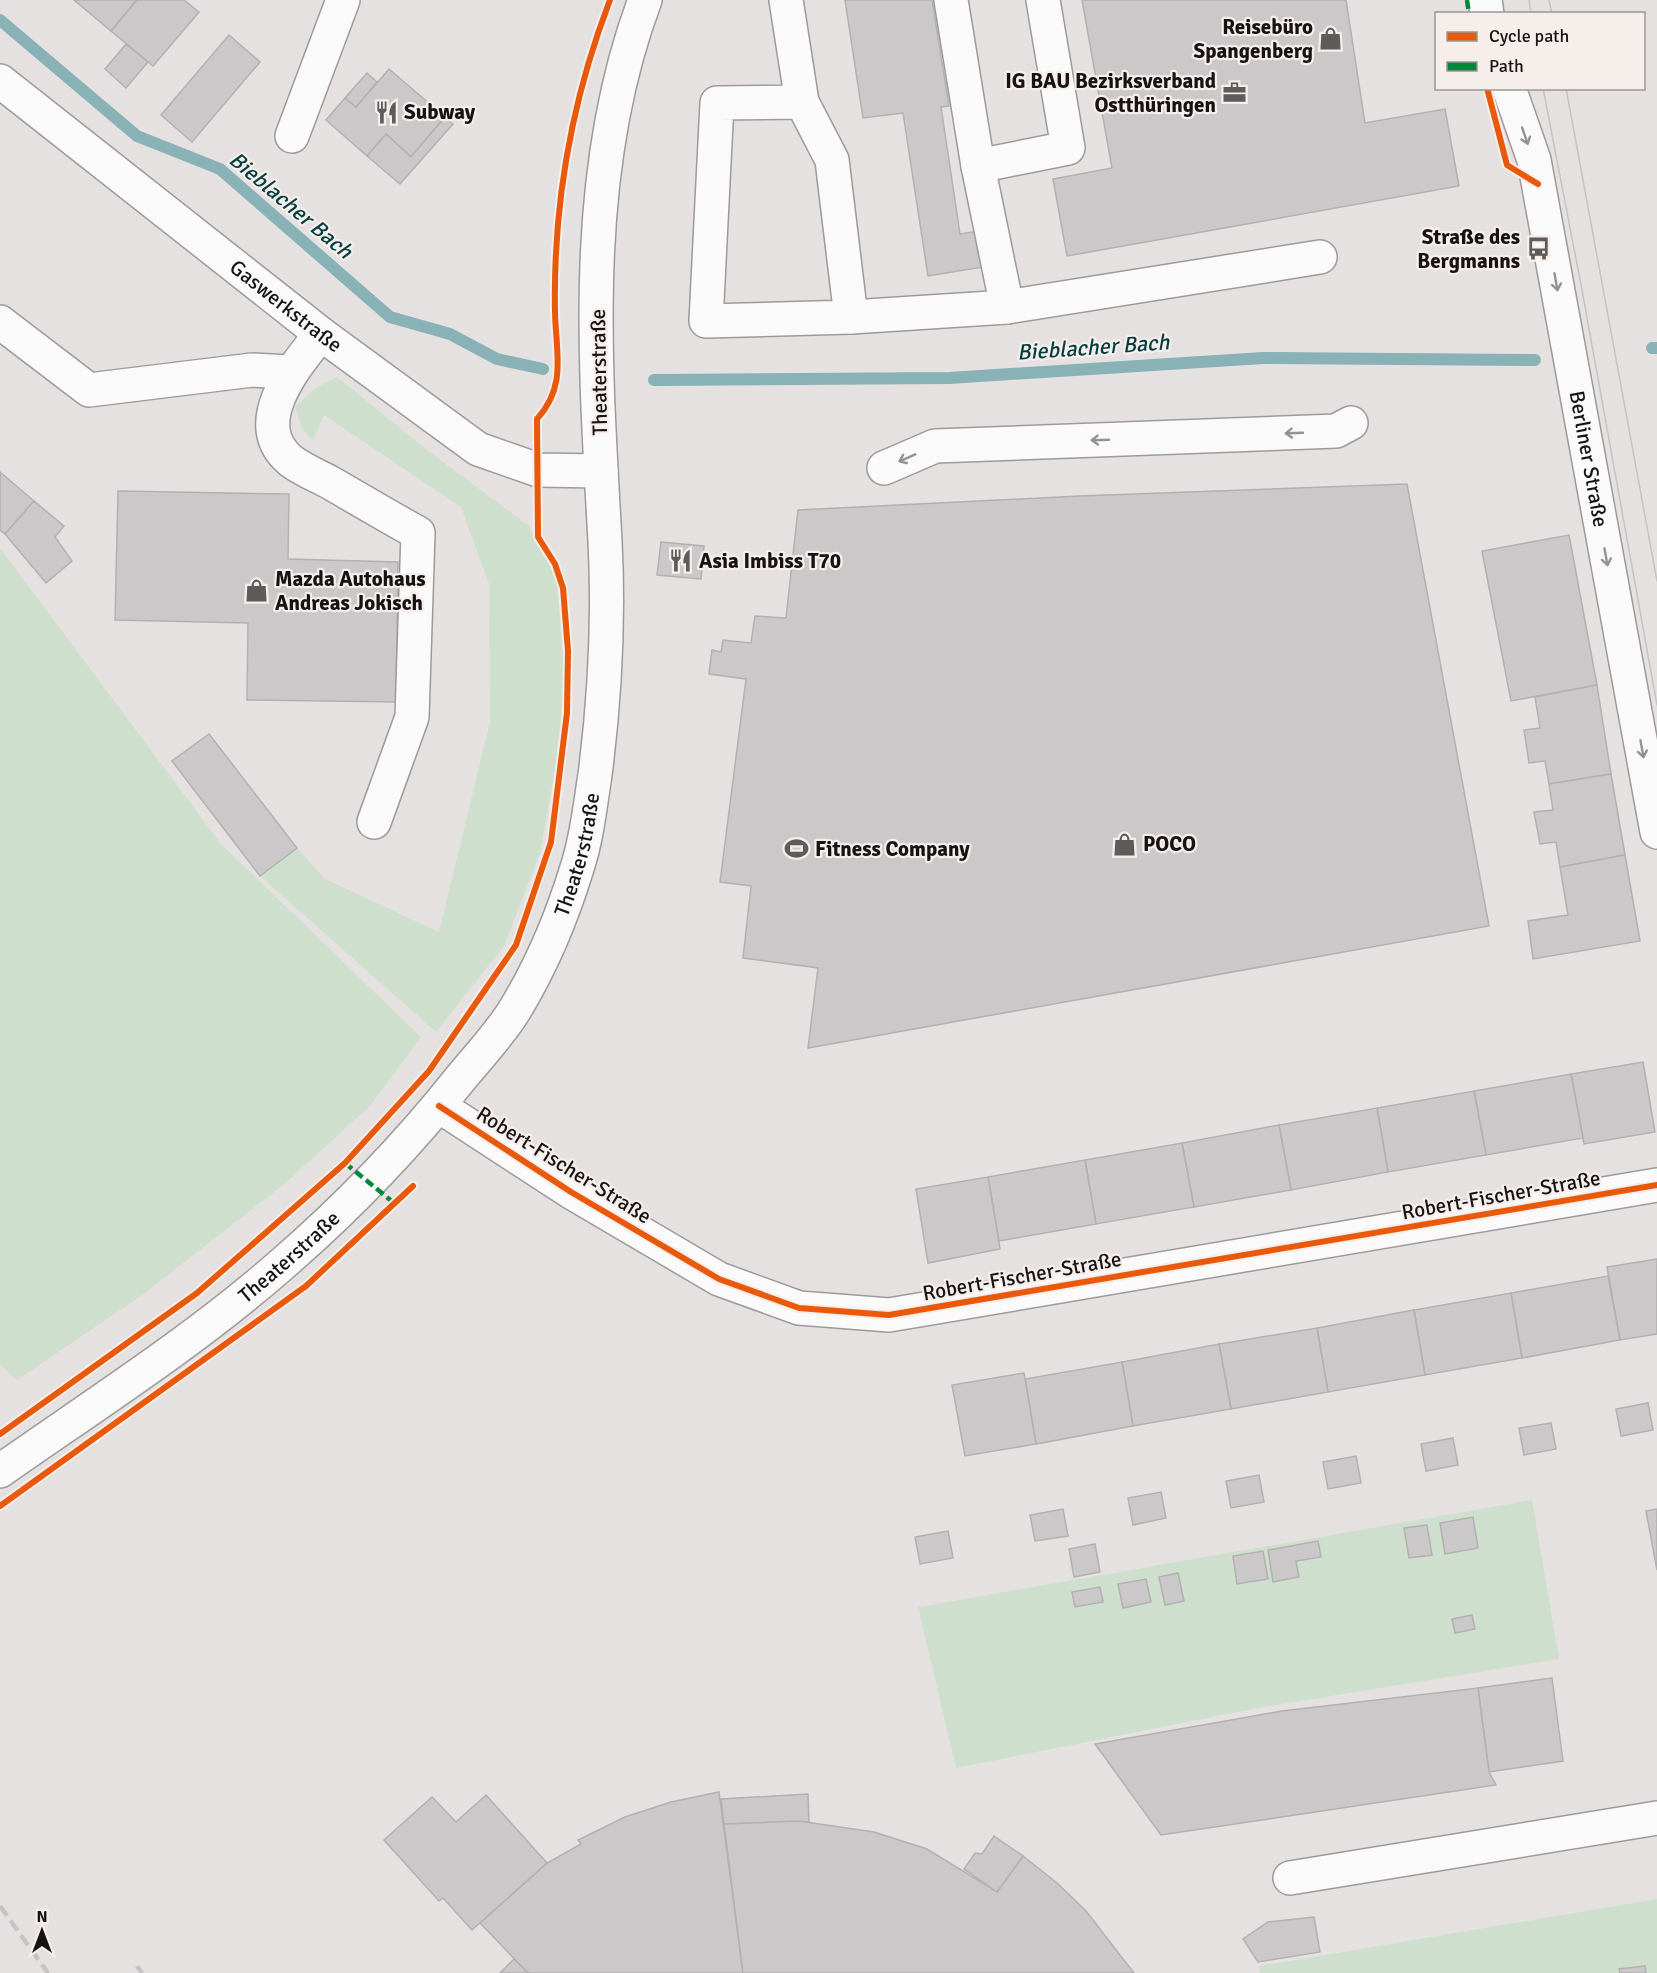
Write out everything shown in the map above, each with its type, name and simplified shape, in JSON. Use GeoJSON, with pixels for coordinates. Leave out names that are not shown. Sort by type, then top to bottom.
{"type":"FeatureCollection","features":[{"type":"Feature","properties":{"kind":"main road"},"geometry":{"type":"LineString","coordinates":[[292,136],[343,0]]}},
{"type":"Feature","properties":{"kind":"main road","name":"Theaterstraße"},"geometry":{"type":"LineString","coordinates":[[0,1472],[192,1335],[278,1268],[370,1184],[439,1106],[513,1012],[550,942],[578,867],[590,810],[601,724],[608,627],[597,304],[603,171],[617,94],[645,0]]}},
{"type":"Feature","properties":{"kind":"main road"},"geometry":{"type":"LineString","coordinates":[[786,0],[802,102],[832,160],[851,317]]}},
{"type":"Feature","properties":{"kind":"main road"},"geometry":{"type":"LineString","coordinates":[[951,0],[978,166],[1007,307]]}},
{"type":"Feature","properties":{"kind":"main road"},"geometry":{"type":"LineString","coordinates":[[978,166],[1068,148],[1043,0]]}},
{"type":"Feature","properties":{"kind":"main road","name":"Gaswerkstraße"},"geometry":{"type":"LineString","coordinates":[[0,81],[321,334],[478,448],[538,470],[601,471]]}},
{"type":"Feature","properties":{"kind":"main road","name":"Berliner Straße"},"geometry":{"type":"LineString","coordinates":[[1510,90],[1534,160],[1657,832]]}},
{"type":"Feature","properties":{"kind":"main road"},"geometry":{"type":"LineString","coordinates":[[802,102],[717,103],[706,321],[851,317],[1007,307],[1320,257]]}},
{"type":"Feature","properties":{"kind":"main road"},"geometry":{"type":"LineString","coordinates":[[0,322],[89,390],[252,370],[290,372]]}},
{"type":"Feature","properties":{"kind":"main road"},"geometry":{"type":"LineString","coordinates":[[321,334],[290,372],[279,394],[273,421],[276,440],[290,460],[418,533],[412,717],[374,822]]}},
{"type":"Feature","properties":{"kind":"main road"},"geometry":{"type":"LineString","coordinates":[[884,468],[935,446],[1335,431],[1351,423]]}},
{"type":"Feature","properties":{"kind":"main road","name":"Robert-Fischer-Straße"},"geometry":{"type":"LineString","coordinates":[[439,1106],[572,1192],[719,1279],[799,1308],[890,1315],[1657,1185]]}},
{"type":"Feature","properties":{"kind":"main road"},"geometry":{"type":"LineString","coordinates":[[1290,1878],[1657,1818]]}},
{"type":"Feature","properties":{"kind":"green space"},"geometry":{"type":"Polygon","coordinates":[[[337,377],[431,453],[529,526],[557,580],[564,675],[558,754],[540,853],[504,946],[436,1032],[260,876],[297,848],[325,879],[439,932],[490,722],[489,584],[461,507],[324,415],[313,441],[302,428],[295,407],[317,387],[337,377]]]}},
{"type":"Feature","properties":{"kind":"green space"},"geometry":{"type":"Polygon","coordinates":[[[0,548],[221,844],[421,1037],[370,1106],[282,1186],[141,1296],[17,1380],[0,1365],[0,548]]]}},
{"type":"Feature","properties":{"kind":"green space"},"geometry":{"type":"Polygon","coordinates":[[[1532,1500],[1559,1659],[1258,1708],[956,1768],[918,1607],[1532,1500]]]}},
{"type":"Feature","properties":{"kind":"green space"},"geometry":{"type":"Polygon","coordinates":[[[1657,1899],[1657,1973],[1260,1973],[1259,1966],[1657,1899]]]}},
{"type":"Feature","properties":{"kind":"building"},"geometry":{"type":"Polygon","coordinates":[[[74,0],[137,0],[111,31],[74,0]]]}},
{"type":"Feature","properties":{"kind":"building"},"geometry":{"type":"Polygon","coordinates":[[[137,0],[184,0],[199,12],[153,66],[111,31],[137,0]]]}},
{"type":"Feature","properties":{"kind":"building"},"geometry":{"type":"Polygon","coordinates":[[[845,0],[932,0],[949,106],[941,107],[960,234],[978,231],[984,267],[928,276],[903,113],[863,118],[845,0]]]}},
{"type":"Feature","properties":{"kind":"building"},"geometry":{"type":"Polygon","coordinates":[[[1082,0],[1346,0],[1365,123],[1445,109],[1459,186],[1067,256],[1053,179],[1112,168],[1082,0]]]}},
{"type":"Feature","properties":{"kind":"building"},"geometry":{"type":"Polygon","coordinates":[[[229,35],[260,62],[192,142],[161,115],[229,35]]]}},
{"type":"Feature","properties":{"kind":"building"},"geometry":{"type":"Polygon","coordinates":[[[126,44],[148,62],[126,88],[105,69],[126,44]]]}},
{"type":"Feature","properties":{"kind":"building","name":"Subway"},"geometry":{"type":"Polygon","coordinates":[[[389,69],[445,117],[411,157],[386,134],[367,156],[326,120],[345,98],[356,107],[389,69]]]}},
{"type":"Feature","properties":{"kind":"building"},"geometry":{"type":"Polygon","coordinates":[[[367,73],[377,82],[356,107],[345,98],[367,73]]]}},
{"type":"Feature","properties":{"kind":"building"},"geometry":{"type":"Polygon","coordinates":[[[445,117],[453,124],[400,184],[367,156],[386,134],[411,157],[445,117]]]}},
{"type":"Feature","properties":{"kind":"building"},"geometry":{"type":"Polygon","coordinates":[[[0,472],[34,501],[5,534],[0,530],[0,472]]]}},
{"type":"Feature","properties":{"kind":"building"},"geometry":{"type":"Polygon","coordinates":[[[1407,484],[1489,926],[808,1048],[818,968],[743,958],[751,886],[720,882],[746,679],[709,674],[712,650],[721,652],[723,640],[751,643],[755,616],[786,618],[798,510],[1079,496],[1407,484]]]}},
{"type":"Feature","properties":{"kind":"building","name":"Mazda Autohaus Andreas Jokisch"},"geometry":{"type":"Polygon","coordinates":[[[118,491],[289,494],[288,559],[398,562],[396,702],[247,700],[248,623],[115,620],[118,491]]]}},
{"type":"Feature","properties":{"kind":"building"},"geometry":{"type":"Polygon","coordinates":[[[34,501],[64,526],[55,537],[72,561],[46,583],[5,534],[34,501]]]}},
{"type":"Feature","properties":{"kind":"building"},"geometry":{"type":"Polygon","coordinates":[[[1569,535],[1597,685],[1511,701],[1482,551],[1569,535]]]}},
{"type":"Feature","properties":{"kind":"building","name":"Asia Imbiss T70"},"geometry":{"type":"Polygon","coordinates":[[[661,542],[704,546],[701,579],[657,575],[661,542]]]}},
{"type":"Feature","properties":{"kind":"building"},"geometry":{"type":"Polygon","coordinates":[[[1597,685],[1611,774],[1549,784],[1545,761],[1529,763],[1524,730],[1540,728],[1535,697],[1597,685]]]}},
{"type":"Feature","properties":{"kind":"building"},"geometry":{"type":"Polygon","coordinates":[[[209,734],[297,848],[260,876],[172,761],[209,734]]]}},
{"type":"Feature","properties":{"kind":"building"},"geometry":{"type":"Polygon","coordinates":[[[1611,774],[1625,855],[1560,867],[1556,842],[1540,844],[1534,812],[1553,810],[1549,784],[1611,774]]]}},
{"type":"Feature","properties":{"kind":"building"},"geometry":{"type":"Polygon","coordinates":[[[1625,855],[1640,941],[1533,959],[1528,921],[1568,915],[1560,867],[1625,855]]]}},
{"type":"Feature","properties":{"kind":"building"},"geometry":{"type":"Polygon","coordinates":[[[1643,1062],[1655,1132],[1584,1144],[1571,1074],[1643,1062]]]}},
{"type":"Feature","properties":{"kind":"building"},"geometry":{"type":"Polygon","coordinates":[[[1571,1074],[1583,1138],[1486,1155],[1474,1091],[1571,1074]]]}},
{"type":"Feature","properties":{"kind":"building"},"geometry":{"type":"Polygon","coordinates":[[[1474,1091],[1486,1155],[1388,1172],[1377,1108],[1474,1091]]]}},
{"type":"Feature","properties":{"kind":"building"},"geometry":{"type":"Polygon","coordinates":[[[1377,1108],[1388,1172],[1291,1190],[1279,1125],[1377,1108]]]}},
{"type":"Feature","properties":{"kind":"building"},"geometry":{"type":"Polygon","coordinates":[[[1279,1125],[1291,1190],[1194,1207],[1182,1143],[1279,1125]]]}},
{"type":"Feature","properties":{"kind":"building"},"geometry":{"type":"Polygon","coordinates":[[[1182,1143],[1194,1207],[1096,1224],[1085,1160],[1182,1143]]]}},
{"type":"Feature","properties":{"kind":"building"},"geometry":{"type":"Polygon","coordinates":[[[1085,1160],[1096,1224],[999,1241],[988,1177],[1085,1160]]]}},
{"type":"Feature","properties":{"kind":"building"},"geometry":{"type":"Polygon","coordinates":[[[988,1177],[1000,1249],[928,1263],[916,1189],[988,1177]]]}},
{"type":"Feature","properties":{"kind":"building"},"geometry":{"type":"Polygon","coordinates":[[[1657,1259],[1657,1334],[1620,1340],[1607,1267],[1657,1259]]]}},
{"type":"Feature","properties":{"kind":"building"},"geometry":{"type":"Polygon","coordinates":[[[1608,1276],[1620,1340],[1522,1358],[1511,1293],[1608,1276]]]}},
{"type":"Feature","properties":{"kind":"building"},"geometry":{"type":"Polygon","coordinates":[[[1511,1293],[1522,1358],[1425,1375],[1414,1310],[1511,1293]]]}},
{"type":"Feature","properties":{"kind":"building"},"geometry":{"type":"Polygon","coordinates":[[[1414,1310],[1425,1375],[1328,1392],[1317,1328],[1414,1310]]]}},
{"type":"Feature","properties":{"kind":"building"},"geometry":{"type":"Polygon","coordinates":[[[1317,1328],[1328,1392],[1231,1409],[1219,1344],[1317,1328]]]}},
{"type":"Feature","properties":{"kind":"building"},"geometry":{"type":"Polygon","coordinates":[[[1219,1344],[1231,1409],[1133,1426],[1122,1362],[1219,1344]]]}},
{"type":"Feature","properties":{"kind":"building"},"geometry":{"type":"Polygon","coordinates":[[[1122,1362],[1133,1426],[1036,1444],[1025,1379],[1122,1362]]]}},
{"type":"Feature","properties":{"kind":"building"},"geometry":{"type":"Polygon","coordinates":[[[1024,1373],[1036,1444],[965,1456],[952,1385],[1024,1373]]]}},
{"type":"Feature","properties":{"kind":"building"},"geometry":{"type":"Polygon","coordinates":[[[1648,1403],[1653,1430],[1621,1436],[1616,1409],[1648,1403]]]}},
{"type":"Feature","properties":{"kind":"building"},"geometry":{"type":"Polygon","coordinates":[[[1551,1423],[1556,1449],[1524,1455],[1519,1428],[1551,1423]]]}},
{"type":"Feature","properties":{"kind":"building"},"geometry":{"type":"Polygon","coordinates":[[[1453,1438],[1458,1465],[1426,1471],[1421,1444],[1453,1438]]]}},
{"type":"Feature","properties":{"kind":"building"},"geometry":{"type":"Polygon","coordinates":[[[1356,1456],[1361,1483],[1328,1489],[1323,1462],[1356,1456]]]}},
{"type":"Feature","properties":{"kind":"building"},"geometry":{"type":"Polygon","coordinates":[[[1259,1475],[1264,1502],[1231,1508],[1226,1481],[1259,1475]]]}},
{"type":"Feature","properties":{"kind":"building"},"geometry":{"type":"Polygon","coordinates":[[[1161,1492],[1166,1518],[1133,1525],[1128,1498],[1161,1492]]]}},
{"type":"Feature","properties":{"kind":"building"},"geometry":{"type":"Polygon","coordinates":[[[1063,1509],[1068,1536],[1035,1541],[1030,1515],[1063,1509]]]}},
{"type":"Feature","properties":{"kind":"building"},"geometry":{"type":"Polygon","coordinates":[[[1657,1509],[1657,1570],[1646,1511],[1657,1509]]]}},
{"type":"Feature","properties":{"kind":"building"},"geometry":{"type":"Polygon","coordinates":[[[1473,1517],[1478,1548],[1445,1554],[1440,1523],[1473,1517]]]}},
{"type":"Feature","properties":{"kind":"building"},"geometry":{"type":"Polygon","coordinates":[[[1427,1525],[1432,1555],[1409,1558],[1404,1528],[1427,1525]]]}},
{"type":"Feature","properties":{"kind":"building"},"geometry":{"type":"Polygon","coordinates":[[[948,1531],[953,1558],[920,1564],[915,1537],[948,1531]]]}},
{"type":"Feature","properties":{"kind":"building"},"geometry":{"type":"Polygon","coordinates":[[[1318,1541],[1321,1557],[1296,1561],[1299,1577],[1273,1582],[1268,1550],[1318,1541]]]}},
{"type":"Feature","properties":{"kind":"building"},"geometry":{"type":"Polygon","coordinates":[[[1095,1544],[1100,1572],[1074,1577],[1069,1549],[1095,1544]]]}},
{"type":"Feature","properties":{"kind":"building"},"geometry":{"type":"Polygon","coordinates":[[[1263,1551],[1268,1579],[1237,1584],[1233,1556],[1263,1551]]]}},
{"type":"Feature","properties":{"kind":"building"},"geometry":{"type":"Polygon","coordinates":[[[1178,1573],[1184,1601],[1165,1605],[1159,1577],[1178,1573]]]}},
{"type":"Feature","properties":{"kind":"building"},"geometry":{"type":"Polygon","coordinates":[[[1146,1579],[1151,1602],[1123,1608],[1118,1584],[1146,1579]]]}},
{"type":"Feature","properties":{"kind":"building"},"geometry":{"type":"Polygon","coordinates":[[[1100,1587],[1103,1602],[1075,1607],[1072,1592],[1100,1587]]]}},
{"type":"Feature","properties":{"kind":"building"},"geometry":{"type":"Polygon","coordinates":[[[1472,1615],[1475,1629],[1455,1633],[1452,1619],[1472,1615]]]}},
{"type":"Feature","properties":{"kind":"building"},"geometry":{"type":"Polygon","coordinates":[[[1552,1678],[1563,1761],[1489,1772],[1478,1688],[1552,1678]]]}},
{"type":"Feature","properties":{"kind":"building"},"geometry":{"type":"Polygon","coordinates":[[[1478,1688],[1489,1772],[1496,1785],[1161,1835],[1095,1744],[1282,1711],[1478,1688]]]}},
{"type":"Feature","properties":{"kind":"building"},"geometry":{"type":"Polygon","coordinates":[[[719,1792],[743,1973],[528,1973],[480,1923],[547,1863],[581,1844],[578,1840],[625,1817],[671,1802],[719,1792]]]}},
{"type":"Feature","properties":{"kind":"building"},"geometry":{"type":"Polygon","coordinates":[[[808,1794],[809,1822],[724,1824],[721,1799],[808,1794]]]}},
{"type":"Feature","properties":{"kind":"building"},"geometry":{"type":"Polygon","coordinates":[[[486,1795],[547,1863],[472,1930],[443,1898],[439,1901],[384,1840],[432,1797],[456,1822],[486,1795]]]}},
{"type":"Feature","properties":{"kind":"building"},"geometry":{"type":"Polygon","coordinates":[[[799,1821],[874,1832],[927,1849],[997,1892],[1023,1856],[1057,1883],[1086,1911],[1134,1973],[743,1973],[724,1824],[799,1821]]]}},
{"type":"Feature","properties":{"kind":"building"},"geometry":{"type":"Polygon","coordinates":[[[994,1836],[1023,1856],[997,1892],[964,1869],[975,1853],[982,1854],[994,1836]]]}},
{"type":"Feature","properties":{"kind":"building"},"geometry":{"type":"Polygon","coordinates":[[[1314,1917],[1320,1952],[1258,1962],[1243,1939],[1268,1922],[1314,1917]]]}},
{"type":"Feature","properties":{"kind":"building"},"geometry":{"type":"Polygon","coordinates":[[[514,1959],[528,1973],[500,1973],[514,1959]]]}},
{"type":"Feature","properties":{"kind":"building"},"geometry":{"type":"Polygon","coordinates":[[[1645,1966],[1646,1973],[1620,1973],[1619,1969],[1645,1966]]]}},
{"type":"Feature","properties":{"kind":"waterway","name":"Bieblacher Bach"},"geometry":{"type":"LineString","coordinates":[[0,20],[137,136],[220,169],[390,317],[450,334],[497,359],[543,369]]}},
{"type":"Feature","properties":{"kind":"waterway","name":"Bieblacher Bach"},"geometry":{"type":"LineString","coordinates":[[1652,348],[1657,348]]}},
{"type":"Feature","properties":{"kind":"waterway","name":"Bieblacher Bach"},"geometry":{"type":"LineString","coordinates":[[654,380],[949,378],[1263,358],[1535,360]]}},
{"type":"Feature","properties":{"kind":"tram line"},"geometry":{"type":"LineString","coordinates":[[1529,0],[1531,12]]}},
{"type":"Feature","properties":{"kind":"tram line"},"geometry":{"type":"LineString","coordinates":[[1549,0],[1552,12]]}},
{"type":"Feature","properties":{"kind":"tram line"},"geometry":{"type":"LineString","coordinates":[[1543,90],[1657,705]]}},
{"type":"Feature","properties":{"kind":"tram line"},"geometry":{"type":"LineString","coordinates":[[1566,90],[1657,581]]}},
{"type":"Feature","properties":{"kind":"railway"},"geometry":{"type":"LineString","coordinates":[[0,1906],[48,1973]]}},
{"type":"Feature","properties":{"kind":"railway"},"geometry":{"type":"LineString","coordinates":[[137,1966],[142,1973]]}},
{"type":"Feature","properties":{"kind":"marked path"},"geometry":{"type":"LineString","coordinates":[[1467,0],[1469,12]]}},
{"type":"Feature","properties":{"kind":"marked path"},"geometry":{"type":"LineString","coordinates":[[345,1163],[394,1203]]}},
{"type":"Feature","properties":{"kind":"cycle path"},"geometry":{"type":"LineString","coordinates":[[0,1434],[197,1293],[345,1163],[429,1071],[516,945],[551,842],[567,713],[568,651],[563,588],[555,564],[538,537],[537,419],[553,394],[558,369],[555,272],[557,232],[568,153],[585,76],[610,0]]}},
{"type":"Feature","properties":{"kind":"cycle path"},"geometry":{"type":"LineString","coordinates":[[1488,90],[1507,165],[1538,184]]}},
{"type":"Feature","properties":{"kind":"cycle path"},"geometry":{"type":"LineString","coordinates":[[439,1106],[571,1192],[719,1279],[799,1308],[889,1315],[1657,1185]]}},
{"type":"Feature","properties":{"kind":"cycle path"},"geometry":{"type":"LineString","coordinates":[[0,1506],[306,1286],[413,1186]]}},
{"type":"Feature","properties":{"kind":"place","name":"Reisebüro Spangenberg"},"geometry":{"type":"Point","coordinates":[1331,39]}},
{"type":"Feature","properties":{"kind":"place","name":"IG BAU Bezirksverband Ostthüringen"},"geometry":{"type":"Point","coordinates":[1234,93]}},
{"type":"Feature","properties":{"kind":"place","name":"Subway"},"geometry":{"type":"Point","coordinates":[386,112]}},
{"type":"Feature","properties":{"kind":"place","name":"Straße des Bergmanns"},"geometry":{"type":"Point","coordinates":[1538,249]}},
{"type":"Feature","properties":{"kind":"place","name":"Asia Imbiss T70"},"geometry":{"type":"Point","coordinates":[681,561]}},
{"type":"Feature","properties":{"kind":"place","name":"Mazda Autohaus Andreas Jokisch"},"geometry":{"type":"Point","coordinates":[257,591]}},
{"type":"Feature","properties":{"kind":"place","name":"POCO"},"geometry":{"type":"Point","coordinates":[1125,844]}},
{"type":"Feature","properties":{"kind":"place","name":"Fitness Company"},"geometry":{"type":"Point","coordinates":[797,849]}}]}
